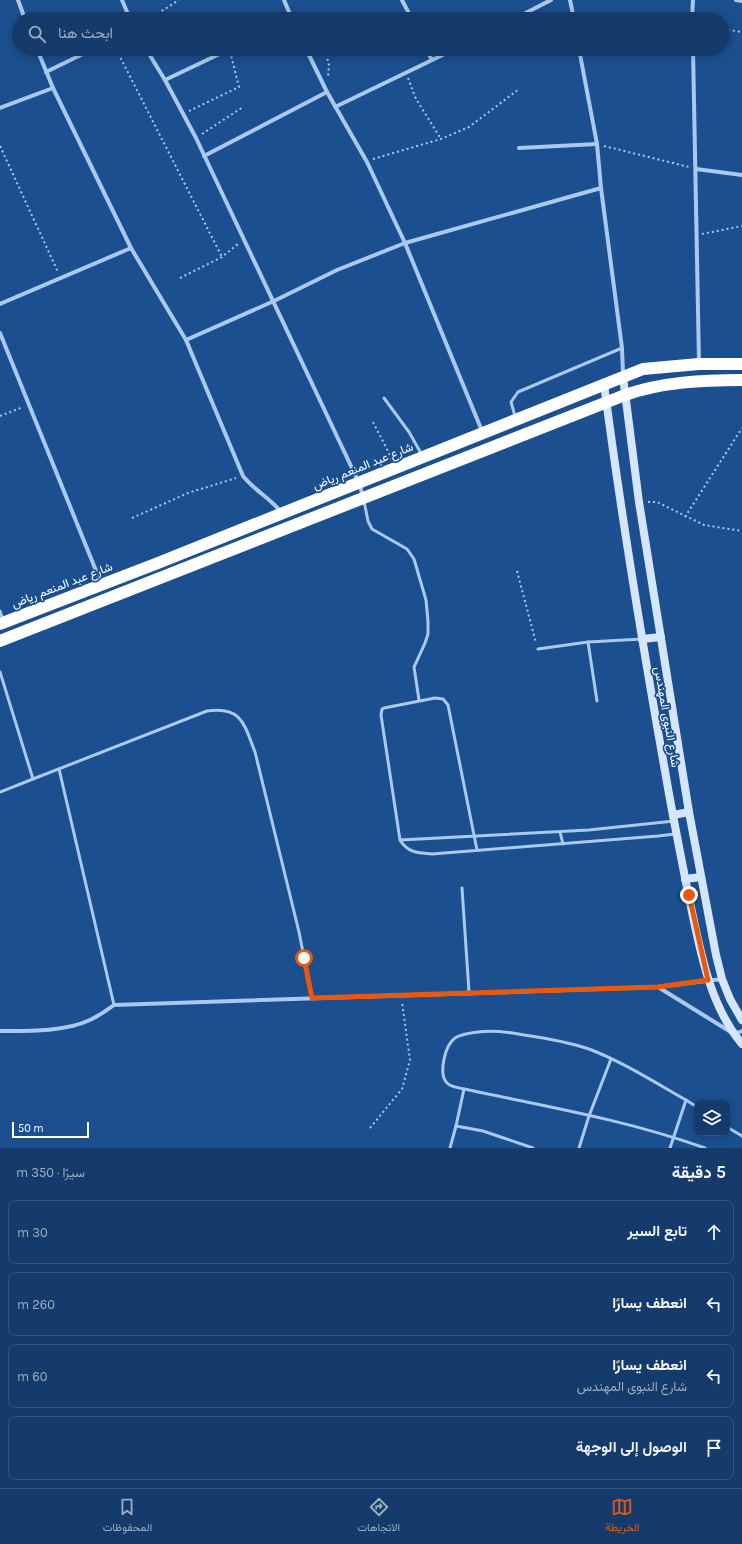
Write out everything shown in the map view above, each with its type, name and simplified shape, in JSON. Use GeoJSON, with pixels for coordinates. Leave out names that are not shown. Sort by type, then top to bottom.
{"type":"FeatureCollection","features":[{"type":"Feature","properties":{"kind":"highway","name":"شارع عبد المنعم رياض"},"geometry":{"type":"LineString","coordinates":[[1,619],[51,604],[101,585],[643,369],[699,364],[742,364]]}},
{"type":"Feature","properties":{"kind":"highway"},"geometry":{"type":"LineString","coordinates":[[0,641],[645,388],[663,385],[742,380]]}},
{"type":"Feature","properties":{"kind":"highway"},"geometry":{"type":"LineString","coordinates":[[423,457],[429,472]]}},
{"type":"Feature","properties":{"kind":"highway"},"geometry":{"type":"LineString","coordinates":[[51,604],[56,619]]}},
{"type":"Feature","properties":{"kind":"street"},"geometry":{"type":"LineString","coordinates":[[18,0],[22,12]]}},
{"type":"Feature","properties":{"kind":"street"},"geometry":{"type":"LineString","coordinates":[[122,0],[127,12]]}},
{"type":"Feature","properties":{"kind":"street"},"geometry":{"type":"LineString","coordinates":[[284,0],[289,12]]}},
{"type":"Feature","properties":{"kind":"street"},"geometry":{"type":"LineString","coordinates":[[402,0],[408,12]]}},
{"type":"Feature","properties":{"kind":"street"},"geometry":{"type":"LineString","coordinates":[[528,12],[551,0]]}},
{"type":"Feature","properties":{"kind":"street"},"geometry":{"type":"LineString","coordinates":[[570,0],[573,12]]}},
{"type":"Feature","properties":{"kind":"street"},"geometry":{"type":"LineString","coordinates":[[692,12],[693,0]]}},
{"type":"Feature","properties":{"kind":"street"},"geometry":{"type":"LineString","coordinates":[[736,0],[742,1]]}},
{"type":"Feature","properties":{"kind":"street"},"geometry":{"type":"LineString","coordinates":[[40,56],[53,88],[132,248],[186,340],[243,476],[253,487],[276,505],[282,513]]}},
{"type":"Feature","properties":{"kind":"street"},"geometry":{"type":"LineString","coordinates":[[46,72],[79,56]]}},
{"type":"Feature","properties":{"kind":"street"},"geometry":{"type":"LineString","coordinates":[[150,56],[184,113],[274,301],[359,483],[364,498]]}},
{"type":"Feature","properties":{"kind":"street"},"geometry":{"type":"LineString","coordinates":[[165,80],[215,56]]}},
{"type":"Feature","properties":{"kind":"street"},"geometry":{"type":"LineString","coordinates":[[309,56],[335,107],[367,162],[405,243],[483,434]]}},
{"type":"Feature","properties":{"kind":"street"},"geometry":{"type":"LineString","coordinates":[[430,56],[432,60]]}},
{"type":"Feature","properties":{"kind":"street"},"geometry":{"type":"LineString","coordinates":[[335,107],[440,56]]}},
{"type":"Feature","properties":{"kind":"street"},"geometry":{"type":"LineString","coordinates":[[580,56],[597,144],[601,188],[622,348],[623,377]]}},
{"type":"Feature","properties":{"kind":"street"},"geometry":{"type":"LineString","coordinates":[[693,56],[699,364]]}},
{"type":"Feature","properties":{"kind":"street"},"geometry":{"type":"LineString","coordinates":[[0,108],[53,88]]}},
{"type":"Feature","properties":{"kind":"street"},"geometry":{"type":"LineString","coordinates":[[204,156],[327,92]]}},
{"type":"Feature","properties":{"kind":"street"},"geometry":{"type":"LineString","coordinates":[[519,148],[597,144]]}},
{"type":"Feature","properties":{"kind":"street"},"geometry":{"type":"LineString","coordinates":[[696,169],[742,175]]}},
{"type":"Feature","properties":{"kind":"street"},"geometry":{"type":"LineString","coordinates":[[186,340],[274,301],[337,270],[405,243],[601,188]]}},
{"type":"Feature","properties":{"kind":"street"},"geometry":{"type":"LineString","coordinates":[[0,304],[132,248]]}},
{"type":"Feature","properties":{"kind":"street"},"geometry":{"type":"LineString","coordinates":[[0,333],[101,585]]}},
{"type":"Feature","properties":{"kind":"street","name":"شارع النبوى المهندس"},"geometry":{"type":"LineString","coordinates":[[623,377],[639,502],[702,877],[722,979],[730,999],[742,1020]]}},
{"type":"Feature","properties":{"kind":"street","name":"شارع النبوى المهندس"},"geometry":{"type":"LineString","coordinates":[[604,384],[642,639],[673,818],[698,942],[708,980],[726,1022],[742,1044]]}},
{"type":"Feature","properties":{"kind":"street"},"geometry":{"type":"LineString","coordinates":[[642,639],[661,637]]}},
{"type":"Feature","properties":{"kind":"street"},"geometry":{"type":"LineString","coordinates":[[673,818],[690,812]]}},
{"type":"Feature","properties":{"kind":"street"},"geometry":{"type":"LineString","coordinates":[[685,879],[702,877]]}},
{"type":"Feature","properties":{"kind":"street"},"geometry":{"type":"LineString","coordinates":[[0,1031],[44,1030],[79,1024],[90,1020],[114,1005],[469,992],[658,987],[722,979]]}},
{"type":"Feature","properties":{"kind":"street"},"geometry":{"type":"LineString","coordinates":[[658,987],[734,1034],[742,1031]]}},
{"type":"Feature","properties":{"kind":"lane"},"geometry":{"type":"LineString","coordinates":[[516,420],[511,402],[518,392],[622,348]]}},
{"type":"Feature","properties":{"kind":"lane"},"geometry":{"type":"LineString","coordinates":[[384,398],[408,432],[423,457]]}},
{"type":"Feature","properties":{"kind":"lane"},"geometry":{"type":"LineString","coordinates":[[364,498],[368,521],[372,529],[407,549],[414,559],[424,593],[428,621],[428,634],[414,667],[419,700]]}},
{"type":"Feature","properties":{"kind":"lane"},"geometry":{"type":"LineString","coordinates":[[538,650],[588,642],[642,639]]}},
{"type":"Feature","properties":{"kind":"lane"},"geometry":{"type":"LineString","coordinates":[[588,642],[597,701]]}},
{"type":"Feature","properties":{"kind":"lane"},"geometry":{"type":"LineString","coordinates":[[0,672],[33,779]]}},
{"type":"Feature","properties":{"kind":"lane"},"geometry":{"type":"LineString","coordinates":[[477,850],[446,701],[440,698],[419,700],[384,708],[381,712],[400,840],[407,849],[418,853],[432,854],[676,834]]}},
{"type":"Feature","properties":{"kind":"lane"},"geometry":{"type":"LineString","coordinates":[[0,792],[207,711],[223,709],[235,714],[244,724],[255,752],[299,932],[312,998]]}},
{"type":"Feature","properties":{"kind":"lane"},"geometry":{"type":"LineString","coordinates":[[59,769],[114,1005]]}},
{"type":"Feature","properties":{"kind":"lane"},"geometry":{"type":"LineString","coordinates":[[400,840],[589,830],[673,818]]}},
{"type":"Feature","properties":{"kind":"lane"},"geometry":{"type":"LineString","coordinates":[[560,832],[563,844]]}},
{"type":"Feature","properties":{"kind":"lane"},"geometry":{"type":"LineString","coordinates":[[462,888],[469,992]]}},
{"type":"Feature","properties":{"kind":"lane"},"geometry":{"type":"LineString","coordinates":[[694,1105],[611,1059],[583,1048],[537,1036],[508,1032],[486,1032],[462,1035],[455,1038],[450,1043],[444,1060],[443,1069],[446,1082],[449,1085],[589,1116],[674,1137],[705,1148]]}},
{"type":"Feature","properties":{"kind":"lane"},"geometry":{"type":"LineString","coordinates":[[579,1148],[589,1116],[611,1059]]}},
{"type":"Feature","properties":{"kind":"lane"},"geometry":{"type":"LineString","coordinates":[[450,1148],[464,1089]]}},
{"type":"Feature","properties":{"kind":"lane"},"geometry":{"type":"LineString","coordinates":[[670,1148],[686,1100]]}},
{"type":"Feature","properties":{"kind":"lane"},"geometry":{"type":"LineString","coordinates":[[456,1126],[482,1131],[533,1148]]}},
{"type":"Feature","properties":{"kind":"lane"},"geometry":{"type":"LineString","coordinates":[[730,1129],[742,1136]]}},
{"type":"Feature","properties":{"kind":"path"},"geometry":{"type":"LineString","coordinates":[[160,12],[179,0]]}},
{"type":"Feature","properties":{"kind":"path"},"geometry":{"type":"LineString","coordinates":[[730,30],[742,32]]}},
{"type":"Feature","properties":{"kind":"path"},"geometry":{"type":"LineString","coordinates":[[120,56],[222,257]]}},
{"type":"Feature","properties":{"kind":"path"},"geometry":{"type":"LineString","coordinates":[[184,113],[240,87],[232,56]]}},
{"type":"Feature","properties":{"kind":"path"},"geometry":{"type":"LineString","coordinates":[[327,56],[329,65],[327,92]]}},
{"type":"Feature","properties":{"kind":"path"},"geometry":{"type":"LineString","coordinates":[[406,73],[416,99],[441,138]]}},
{"type":"Feature","properties":{"kind":"path"},"geometry":{"type":"LineString","coordinates":[[367,162],[441,138],[469,127],[519,89]]}},
{"type":"Feature","properties":{"kind":"path"},"geometry":{"type":"LineString","coordinates":[[196,138],[243,107]]}},
{"type":"Feature","properties":{"kind":"path"},"geometry":{"type":"LineString","coordinates":[[597,144],[696,169]]}},
{"type":"Feature","properties":{"kind":"path"},"geometry":{"type":"LineString","coordinates":[[0,146],[61,278]]}},
{"type":"Feature","properties":{"kind":"path"},"geometry":{"type":"LineString","coordinates":[[696,235],[742,226]]}},
{"type":"Feature","properties":{"kind":"path"},"geometry":{"type":"LineString","coordinates":[[180,278],[222,257],[244,239]]}},
{"type":"Feature","properties":{"kind":"path"},"geometry":{"type":"LineString","coordinates":[[0,416],[29,404]]}},
{"type":"Feature","properties":{"kind":"path"},"geometry":{"type":"LineString","coordinates":[[373,422],[396,467]]}},
{"type":"Feature","properties":{"kind":"path"},"geometry":{"type":"LineString","coordinates":[[685,517],[742,428]]}},
{"type":"Feature","properties":{"kind":"path"},"geometry":{"type":"LineString","coordinates":[[132,518],[188,493],[243,476]]}},
{"type":"Feature","properties":{"kind":"path"},"geometry":{"type":"LineString","coordinates":[[639,502],[657,502],[704,525],[742,531]]}},
{"type":"Feature","properties":{"kind":"path"},"geometry":{"type":"LineString","coordinates":[[518,571],[538,650]]}},
{"type":"Feature","properties":{"kind":"path"},"geometry":{"type":"LineString","coordinates":[[370,1128],[402,1090],[410,1060],[401,995]]}},
{"type":"Feature","properties":{"kind":"route"},"geometry":{"type":"LineString","coordinates":[[304,958],[312,998],[586,988],[658,987],[708,980],[698,942],[689,895]]}}]}
